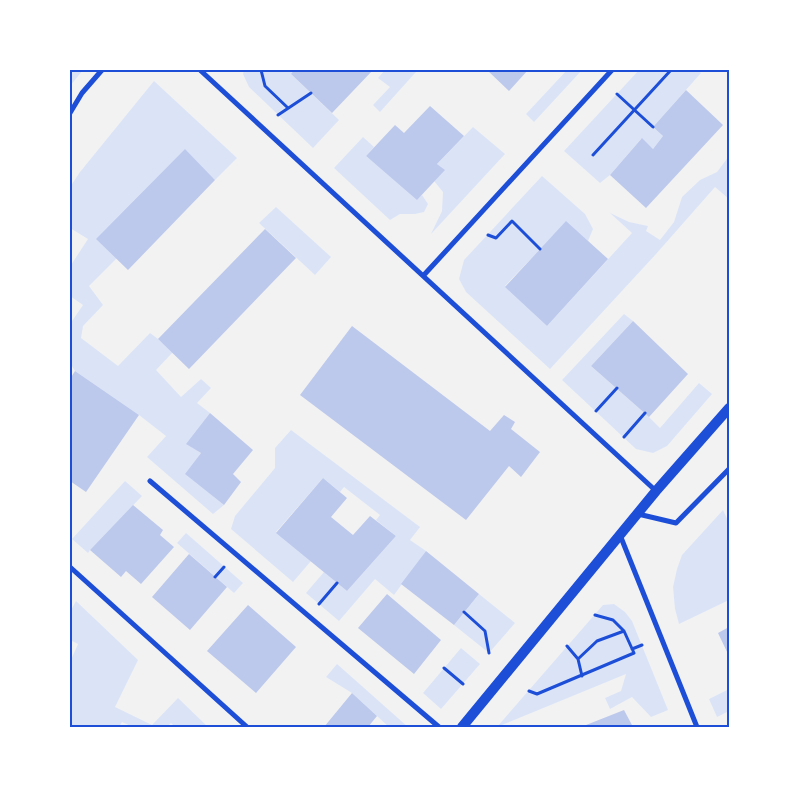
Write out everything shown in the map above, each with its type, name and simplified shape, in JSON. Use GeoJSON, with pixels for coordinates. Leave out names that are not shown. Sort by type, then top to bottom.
{"type":"FeatureCollection","features":[{"type":"Feature","properties":{"kind":"main road"},"geometry":{"type":"LineString","coordinates":[[462,727],[620,535],[729,408]]}},
{"type":"Feature","properties":{"kind":"street"},"geometry":{"type":"LineString","coordinates":[[70,113],[82,93],[102,70]]}},
{"type":"Feature","properties":{"kind":"street"},"geometry":{"type":"LineString","coordinates":[[201,70],[656,492]]}},
{"type":"Feature","properties":{"kind":"street"},"geometry":{"type":"LineString","coordinates":[[423,276],[612,70]]}},
{"type":"Feature","properties":{"kind":"street"},"geometry":{"type":"LineString","coordinates":[[638,514],[676,523],[729,469]]}},
{"type":"Feature","properties":{"kind":"street"},"geometry":{"type":"LineString","coordinates":[[150,480],[439,727]]}},
{"type":"Feature","properties":{"kind":"street"},"geometry":{"type":"LineString","coordinates":[[620,535],[697,727]]}},
{"type":"Feature","properties":{"kind":"street"},"geometry":{"type":"LineString","coordinates":[[70,567],[247,727]]}},
{"type":"Feature","properties":{"kind":"path"},"geometry":{"type":"LineString","coordinates":[[261,70],[265,86],[288,108]]}},
{"type":"Feature","properties":{"kind":"path"},"geometry":{"type":"LineString","coordinates":[[593,155],[671,70]]}},
{"type":"Feature","properties":{"kind":"path"},"geometry":{"type":"LineString","coordinates":[[278,115],[311,93]]}},
{"type":"Feature","properties":{"kind":"path"},"geometry":{"type":"LineString","coordinates":[[617,94],[653,127]]}},
{"type":"Feature","properties":{"kind":"path"},"geometry":{"type":"LineString","coordinates":[[488,234],[496,238],[512,221],[540,249]]}},
{"type":"Feature","properties":{"kind":"path"},"geometry":{"type":"LineString","coordinates":[[596,412],[616,388]]}},
{"type":"Feature","properties":{"kind":"path"},"geometry":{"type":"LineString","coordinates":[[624,437],[645,413]]}},
{"type":"Feature","properties":{"kind":"path"},"geometry":{"type":"LineString","coordinates":[[215,577],[224,567]]}},
{"type":"Feature","properties":{"kind":"path"},"geometry":{"type":"LineString","coordinates":[[318,604],[337,583]]}},
{"type":"Feature","properties":{"kind":"path"},"geometry":{"type":"LineString","coordinates":[[464,612],[485,631],[489,653]]}},
{"type":"Feature","properties":{"kind":"path"},"geometry":{"type":"LineString","coordinates":[[529,691],[537,694],[634,653],[624,630],[613,620],[595,615]]}},
{"type":"Feature","properties":{"kind":"path"},"geometry":{"type":"LineString","coordinates":[[578,659],[597,641],[624,630]]}},
{"type":"Feature","properties":{"kind":"path"},"geometry":{"type":"LineString","coordinates":[[632,649],[642,645]]}},
{"type":"Feature","properties":{"kind":"path"},"geometry":{"type":"LineString","coordinates":[[567,646],[578,659],[582,676]]}},
{"type":"Feature","properties":{"kind":"path"},"geometry":{"type":"LineString","coordinates":[[444,668],[463,684]]}},
{"type":"Feature","properties":{"kind":"shaded area"},"geometry":{"type":"Polygon","coordinates":[[[70,70],[83,70],[70,86],[70,70]]]}},
{"type":"Feature","properties":{"kind":"shaded area"},"geometry":{"type":"Polygon","coordinates":[[[244,70],[294,70],[291,74],[339,120],[313,148],[249,87],[243,74],[244,70]]]}},
{"type":"Feature","properties":{"kind":"shaded area"},"geometry":{"type":"Polygon","coordinates":[[[385,70],[419,70],[380,112],[373,105],[390,87],[378,78],[385,70]]]}},
{"type":"Feature","properties":{"kind":"shaded area"},"geometry":{"type":"Polygon","coordinates":[[[567,70],[582,70],[534,122],[526,114],[567,70]]]}},
{"type":"Feature","properties":{"kind":"shaded area"},"geometry":{"type":"Polygon","coordinates":[[[639,70],[697,70],[701,73],[653,127],[663,136],[653,149],[641,139],[610,175],[600,183],[564,151],[639,70]]]}},
{"type":"Feature","properties":{"kind":"shaded area"},"geometry":{"type":"Polygon","coordinates":[[[154,81],[237,158],[215,180],[185,150],[117,258],[89,286],[103,305],[83,326],[81,338],[118,366],[150,333],[173,352],[156,370],[181,397],[201,379],[211,388],[197,403],[210,413],[187,444],[201,453],[186,474],[224,505],[213,514],[147,457],[166,436],[75,371],[70,363],[70,324],[83,305],[70,296],[70,265],[88,239],[70,228],[70,187],[154,81]]]}},
{"type":"Feature","properties":{"kind":"shaded area"},"geometry":{"type":"Polygon","coordinates":[[[473,127],[505,154],[431,234],[442,211],[443,192],[434,181],[444,170],[437,164],[473,127]]]}},
{"type":"Feature","properties":{"kind":"shaded area"},"geometry":{"type":"Polygon","coordinates":[[[363,137],[374,147],[366,156],[417,199],[422,195],[428,204],[424,212],[400,214],[390,220],[334,168],[363,137]]]}},
{"type":"Feature","properties":{"kind":"shaded area"},"geometry":{"type":"Polygon","coordinates":[[[729,156],[729,199],[715,187],[550,369],[466,292],[459,279],[464,260],[542,176],[585,214],[593,229],[588,241],[566,222],[505,286],[547,326],[632,233],[610,213],[629,222],[648,226],[646,231],[660,240],[674,222],[682,197],[700,180],[717,172],[729,156]]]}},
{"type":"Feature","properties":{"kind":"shaded area"},"geometry":{"type":"Polygon","coordinates":[[[276,207],[331,257],[315,275],[259,223],[276,207]]]}},
{"type":"Feature","properties":{"kind":"shaded area"},"geometry":{"type":"Polygon","coordinates":[[[624,314],[633,321],[591,366],[660,428],[699,383],[712,394],[667,446],[653,453],[636,449],[562,380],[624,314]]]}},
{"type":"Feature","properties":{"kind":"shaded area"},"geometry":{"type":"Polygon","coordinates":[[[291,430],[420,527],[410,540],[426,551],[394,595],[375,579],[339,621],[306,593],[324,572],[347,591],[396,536],[376,520],[380,515],[344,487],[340,492],[323,478],[276,532],[311,561],[293,582],[231,529],[235,516],[275,468],[275,448],[291,430]]]}},
{"type":"Feature","properties":{"kind":"shaded area"},"geometry":{"type":"Polygon","coordinates":[[[125,481],[142,496],[88,553],[72,539],[125,481]]]}},
{"type":"Feature","properties":{"kind":"shaded area"},"geometry":{"type":"Polygon","coordinates":[[[723,510],[729,523],[729,600],[679,624],[675,609],[673,587],[682,555],[723,510]]]}},
{"type":"Feature","properties":{"kind":"shaded area"},"geometry":{"type":"Polygon","coordinates":[[[186,533],[243,583],[234,593],[177,543],[186,533]]]}},
{"type":"Feature","properties":{"kind":"shaded area"},"geometry":{"type":"Polygon","coordinates":[[[479,594],[515,623],[489,653],[454,625],[479,594]]]}},
{"type":"Feature","properties":{"kind":"shaded area"},"geometry":{"type":"Polygon","coordinates":[[[76,601],[138,660],[115,707],[152,725],[178,698],[208,727],[175,727],[171,723],[167,727],[133,727],[122,722],[119,727],[70,727],[70,662],[78,644],[70,640],[70,612],[76,601]]]}},
{"type":"Feature","properties":{"kind":"shaded area"},"geometry":{"type":"Polygon","coordinates":[[[614,604],[625,612],[632,621],[668,710],[651,717],[632,697],[610,709],[605,698],[621,691],[626,674],[497,727],[603,605],[614,604]]]}},
{"type":"Feature","properties":{"kind":"shaded area"},"geometry":{"type":"Polygon","coordinates":[[[461,648],[480,664],[441,709],[423,693],[461,648]]]}},
{"type":"Feature","properties":{"kind":"shaded area"},"geometry":{"type":"Polygon","coordinates":[[[337,664],[408,727],[389,727],[352,693],[326,677],[337,664]]]}},
{"type":"Feature","properties":{"kind":"shaded area"},"geometry":{"type":"Polygon","coordinates":[[[729,689],[729,711],[717,717],[709,699],[729,689]]]}},
{"type":"Feature","properties":{"kind":"building"},"geometry":{"type":"Polygon","coordinates":[[[294,70],[373,70],[332,113],[291,74],[294,70]]]}},
{"type":"Feature","properties":{"kind":"building"},"geometry":{"type":"Polygon","coordinates":[[[487,70],[528,70],[509,91],[487,70]]]}},
{"type":"Feature","properties":{"kind":"building"},"geometry":{"type":"Polygon","coordinates":[[[686,90],[723,125],[646,208],[610,175],[642,138],[653,149],[663,136],[653,127],[686,90]]]}},
{"type":"Feature","properties":{"kind":"building"},"geometry":{"type":"Polygon","coordinates":[[[430,106],[464,136],[437,164],[445,170],[417,200],[366,156],[395,125],[404,133],[430,106]]]}},
{"type":"Feature","properties":{"kind":"building"},"geometry":{"type":"Polygon","coordinates":[[[185,149],[215,180],[128,270],[96,239],[185,149]]]}},
{"type":"Feature","properties":{"kind":"building"},"geometry":{"type":"Polygon","coordinates":[[[566,221],[608,259],[547,326],[505,287],[566,221]]]}},
{"type":"Feature","properties":{"kind":"building"},"geometry":{"type":"Polygon","coordinates":[[[265,229],[296,258],[189,369],[158,339],[265,229]]]}},
{"type":"Feature","properties":{"kind":"building"},"geometry":{"type":"Polygon","coordinates":[[[633,321],[688,374],[649,417],[591,366],[633,321]]]}},
{"type":"Feature","properties":{"kind":"building"},"geometry":{"type":"Polygon","coordinates":[[[352,326],[490,431],[504,415],[515,422],[511,429],[540,452],[521,477],[509,466],[466,520],[300,395],[352,326]]]}},
{"type":"Feature","properties":{"kind":"building"},"geometry":{"type":"Polygon","coordinates":[[[75,371],[139,415],[86,492],[70,481],[70,379],[75,371]]]}},
{"type":"Feature","properties":{"kind":"building"},"geometry":{"type":"Polygon","coordinates":[[[210,413],[253,450],[233,474],[241,482],[224,505],[185,474],[201,453],[186,444],[210,413]]]}},
{"type":"Feature","properties":{"kind":"building"},"geometry":{"type":"Polygon","coordinates":[[[323,478],[347,498],[331,517],[353,535],[370,516],[396,536],[347,591],[276,533],[323,478]]]}},
{"type":"Feature","properties":{"kind":"building"},"geometry":{"type":"Polygon","coordinates":[[[133,505],[163,530],[160,535],[174,547],[141,584],[126,571],[121,577],[90,550],[133,505]]]}},
{"type":"Feature","properties":{"kind":"building"},"geometry":{"type":"Polygon","coordinates":[[[426,551],[479,594],[454,625],[401,584],[426,551]]]}},
{"type":"Feature","properties":{"kind":"building"},"geometry":{"type":"Polygon","coordinates":[[[189,554],[227,587],[190,630],[152,597],[189,554]]]}},
{"type":"Feature","properties":{"kind":"building"},"geometry":{"type":"Polygon","coordinates":[[[387,594],[441,640],[414,674],[358,628],[387,594]]]}},
{"type":"Feature","properties":{"kind":"building"},"geometry":{"type":"Polygon","coordinates":[[[248,605],[296,647],[256,693],[207,651],[248,605]]]}},
{"type":"Feature","properties":{"kind":"building"},"geometry":{"type":"Polygon","coordinates":[[[729,627],[729,656],[718,633],[729,627]]]}},
{"type":"Feature","properties":{"kind":"building"},"geometry":{"type":"Polygon","coordinates":[[[352,693],[377,716],[368,727],[324,727],[352,693]]]}},
{"type":"Feature","properties":{"kind":"building"},"geometry":{"type":"Polygon","coordinates":[[[624,710],[633,727],[581,727],[624,710]]]}}]}
